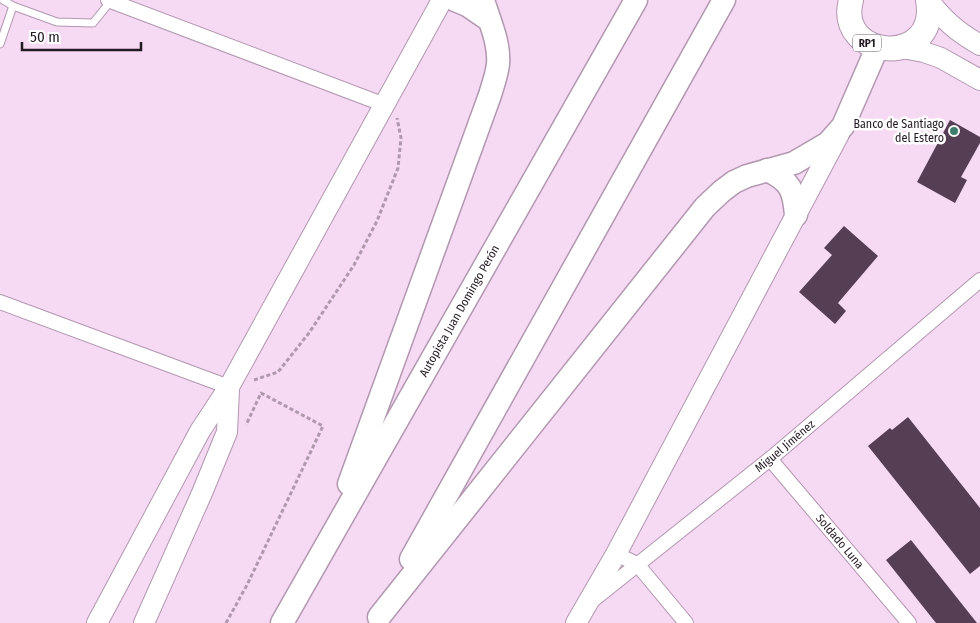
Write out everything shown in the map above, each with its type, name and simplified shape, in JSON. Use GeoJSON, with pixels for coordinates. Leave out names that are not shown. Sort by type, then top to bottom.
{"type":"FeatureCollection","features":[{"type":"Feature","properties":{"kind":"highway","name":"RP1"},"geometry":{"type":"LineString","coordinates":[[833,0],[850,9],[854,28],[868,44],[877,48],[894,50],[902,48]]}},
{"type":"Feature","properties":{"kind":"highway"},"geometry":{"type":"LineString","coordinates":[[902,48],[913,42],[927,24],[930,13],[928,1]]}},
{"type":"Feature","properties":{"kind":"main road"},"geometry":{"type":"LineString","coordinates":[[96,623],[200,431],[229,387],[442,0]]}},
{"type":"Feature","properties":{"kind":"main road"},"geometry":{"type":"LineString","coordinates":[[328,543],[490,95],[498,64],[494,36],[486,10],[455,0]]}},
{"type":"Feature","properties":{"kind":"main road","name":"Autopista Juan Domingo Perón"},"geometry":{"type":"LineString","coordinates":[[282,623],[636,0]]}},
{"type":"Feature","properties":{"kind":"main road"},"geometry":{"type":"LineString","coordinates":[[377,620],[724,0]]}},
{"type":"Feature","properties":{"kind":"main road"},"geometry":{"type":"LineString","coordinates":[[928,1],[945,21],[980,45]]}},
{"type":"Feature","properties":{"kind":"main road","name":"RP1"},"geometry":{"type":"LineString","coordinates":[[576,623],[616,554],[843,126],[877,48]]}},
{"type":"Feature","properties":{"kind":"main road"},"geometry":{"type":"LineString","coordinates":[[902,48],[924,52],[941,58],[980,80]]}},
{"type":"Feature","properties":{"kind":"main road"},"geometry":{"type":"LineString","coordinates":[[377,620],[705,207],[734,182],[747,176],[794,163],[819,149],[843,126]]}},
{"type":"Feature","properties":{"kind":"main road"},"geometry":{"type":"LineString","coordinates":[[767,170],[779,176],[791,187],[795,198],[796,215]]}},
{"type":"Feature","properties":{"kind":"main road"},"geometry":{"type":"LineString","coordinates":[[144,623],[227,432],[229,387]]}},
{"type":"Feature","properties":{"kind":"street"},"geometry":{"type":"LineString","coordinates":[[109,1],[385,104]]}},
{"type":"Feature","properties":{"kind":"street","name":"Miguel Jiménez"},"geometry":{"type":"LineString","coordinates":[[586,606],[770,459],[980,280]]}},
{"type":"Feature","properties":{"kind":"street"},"geometry":{"type":"LineString","coordinates":[[0,302],[229,387]]}},
{"type":"Feature","properties":{"kind":"street","name":"Soldado Luna"},"geometry":{"type":"LineString","coordinates":[[770,459],[909,623]]}},
{"type":"Feature","properties":{"kind":"street"},"geometry":{"type":"LineString","coordinates":[[616,554],[637,564],[686,623]]}},
{"type":"Feature","properties":{"kind":"lane"},"geometry":{"type":"LineString","coordinates":[[3,0],[13,6],[57,22],[93,23],[109,1]]}},
{"type":"Feature","properties":{"kind":"lane"},"geometry":{"type":"LineString","coordinates":[[0,44],[13,6]]}},
{"type":"Feature","properties":{"kind":"path"},"geometry":{"type":"LineString","coordinates":[[229,387],[278,372],[309,333],[354,265],[378,220],[398,168],[401,138],[397,119],[385,104]]}},
{"type":"Feature","properties":{"kind":"path"},"geometry":{"type":"LineString","coordinates":[[226,623],[247,585],[322,426],[261,393],[244,429]]}},
{"type":"Feature","properties":{"kind":"building"},"geometry":{"type":"Polygon","coordinates":[[[950,120],[980,137],[980,143],[961,177],[967,180],[955,203],[917,182],[950,120]]]}},
{"type":"Feature","properties":{"kind":"building"},"geometry":{"type":"Polygon","coordinates":[[[844,226],[878,256],[838,303],[846,311],[835,324],[799,292],[832,255],[824,248],[844,226]]]}},
{"type":"Feature","properties":{"kind":"building"},"geometry":{"type":"Polygon","coordinates":[[[908,417],[980,508],[980,566],[970,574],[868,446],[890,428],[892,430],[908,417]]]}},
{"type":"Feature","properties":{"kind":"building"},"geometry":{"type":"Polygon","coordinates":[[[911,540],[977,623],[936,623],[886,560],[911,540]]]}},
{"type":"Feature","properties":{"kind":"place","name":"Banco de Santiago del Estero"},"geometry":{"type":"Point","coordinates":[954,131]}}]}
